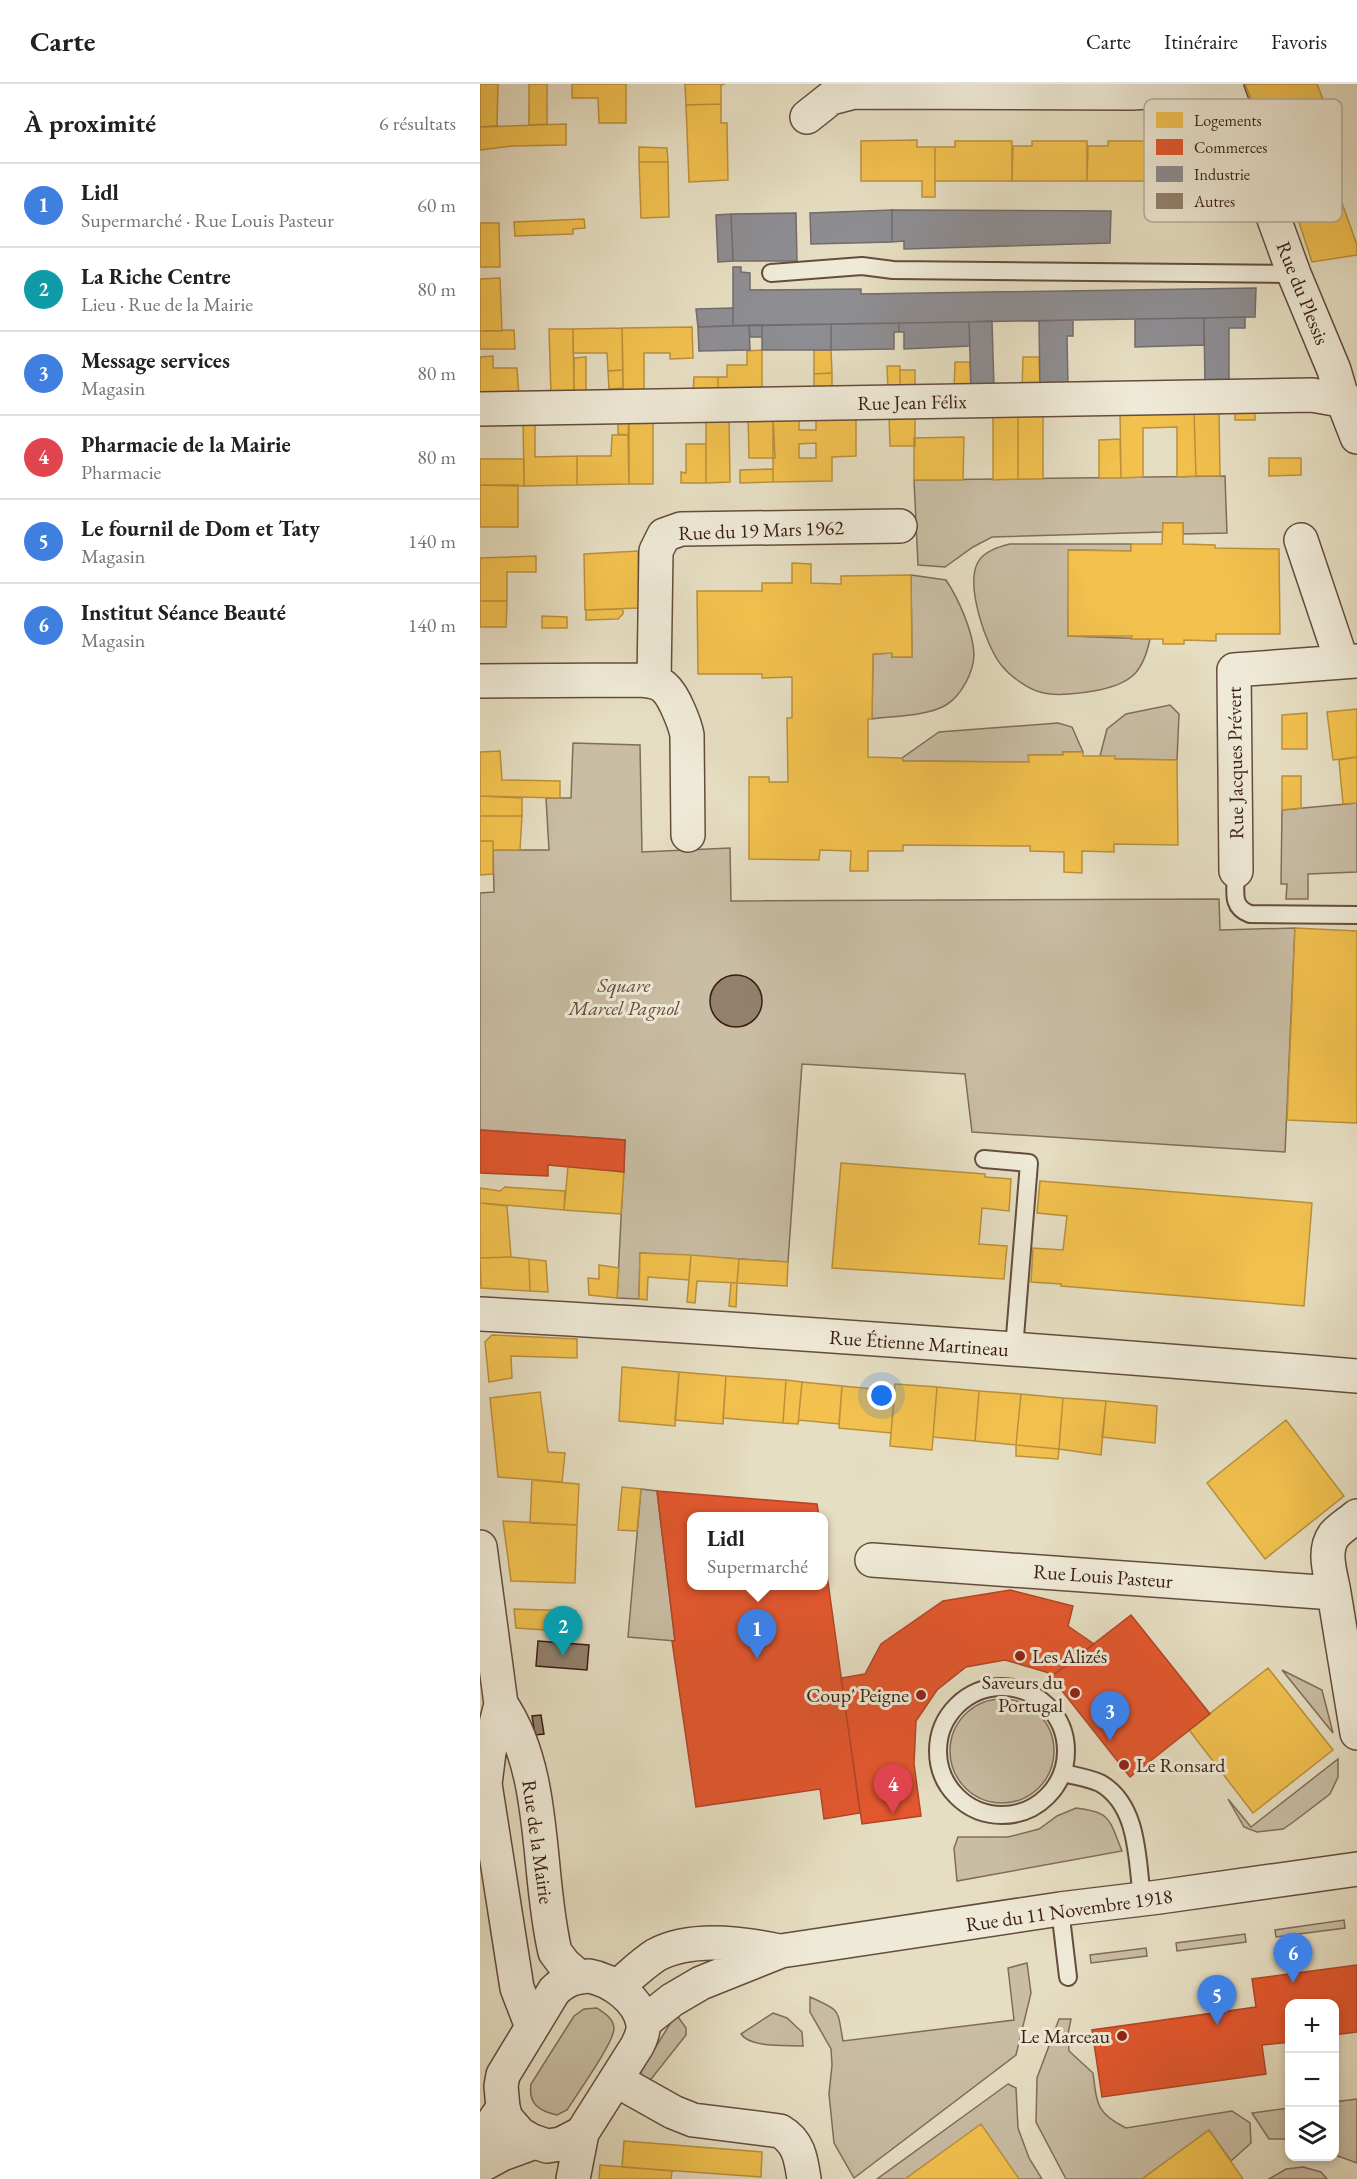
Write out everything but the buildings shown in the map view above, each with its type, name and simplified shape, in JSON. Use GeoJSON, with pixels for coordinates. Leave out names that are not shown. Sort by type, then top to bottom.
{"type":"FeatureCollection","features":[{"type":"Feature","properties":{"kind":"street"},"geometry":{"type":"LineString","coordinates":[[807,117],[831,98],[854,92],[1132,93],[1226,86]]}},
{"type":"Feature","properties":{"kind":"street","name":"Rue du Plessis"},"geometry":{"type":"LineString","coordinates":[[1275,222],[1294,274],[1334,370],[1350,402],[1357,437]]}},
{"type":"Feature","properties":{"kind":"street","name":"Rue Jean Félix"},"geometry":{"type":"LineString","coordinates":[[480,409],[1312,395],[1350,402]]}},
{"type":"Feature","properties":{"kind":"street","name":"Rue du 19 Mars 1962"},"geometry":{"type":"LineString","coordinates":[[654,682],[656,551],[664,535],[681,529],[900,526]]}},
{"type":"Feature","properties":{"kind":"street"},"geometry":{"type":"LineString","coordinates":[[1301,540],[1349,662]]}},
{"type":"Feature","properties":{"kind":"street","name":"Rue Jacques Prévert"},"geometry":{"type":"LineString","coordinates":[[1236,871],[1234,670],[1349,662]]}},
{"type":"Feature","properties":{"kind":"street"},"geometry":{"type":"LineString","coordinates":[[480,681],[639,680],[654,682],[666,688],[685,725],[688,835]]}},
{"type":"Feature","properties":{"kind":"street","name":"Rue Étienne Martineau"},"geometry":{"type":"LineString","coordinates":[[480,1314],[1014,1349],[1357,1376]]}},
{"type":"Feature","properties":{"kind":"street"},"geometry":{"type":"LineString","coordinates":[[1357,1516],[1335,1535],[1327,1553],[1357,1733]]}},
{"type":"Feature","properties":{"kind":"street","name":"Rue de la Mairie"},"geometry":{"type":"LineString","coordinates":[[480,1547],[501,1704],[489,1752],[485,1784],[518,1988],[532,2027]]}},
{"type":"Feature","properties":{"kind":"street","name":"Rue Louis Pasteur"},"geometry":{"type":"LineString","coordinates":[[872,1560],[1334,1593]]}},
{"type":"Feature","properties":{"kind":"street","name":"Rue de la Mairie"},"geometry":{"type":"LineString","coordinates":[[501,1704],[513,1722],[532,1788],[555,1952],[564,1964],[579,1977]]}},
{"type":"Feature","properties":{"kind":"street","name":"Rue du 11 Novembre 1918"},"geometry":{"type":"LineString","coordinates":[[643,2023],[672,2000],[701,1983],[781,1952],[1060,1909],[1357,1869]]}},
{"type":"Feature","properties":{"kind":"street","name":"Rue du 11 Novembre 1918"},"geometry":{"type":"LineString","coordinates":[[617,1987],[643,1964],[673,1948],[723,1943],[750,1945],[781,1952]]}},
{"type":"Feature","properties":{"kind":"street"},"geometry":{"type":"LineString","coordinates":[[561,2179],[538,2144],[520,2134],[506,2118],[501,2086],[503,2075],[554,1991],[562,1983],[579,1977],[599,1978],[617,1987],[633,2004],[643,2023],[640,2039],[582,2133],[573,2179]]}},
{"type":"Feature","properties":{"kind":"street"},"geometry":{"type":"LineString","coordinates":[[616,2080],[673,2112],[693,2120],[780,2131],[788,2136],[800,2155],[804,2179]]}},
{"type":"Feature","properties":{"kind":"street"},"geometry":{"type":"LineString","coordinates":[[480,2141],[503,2108]]}},
{"type":"Feature","properties":{"kind":"street"},"geometry":{"type":"LineString","coordinates":[[480,2166],[502,2154],[538,2144],[555,2146],[582,2133]]}},
{"type":"Feature","properties":{"kind":"lane"},"geometry":{"type":"LineString","coordinates":[[771,273],[862,266],[893,270],[1294,274]]}},
{"type":"Feature","properties":{"kind":"lane"},"geometry":{"type":"LineString","coordinates":[[1236,871],[1236,903],[1241,911],[1250,914],[1357,915]]}},
{"type":"Feature","properties":{"kind":"lane"},"geometry":{"type":"LineString","coordinates":[[984,1160],[1029,1163],[1014,1349]]}},
{"type":"Feature","properties":{"kind":"lane"},"geometry":{"type":"LineString","coordinates":[[997,1687],[1018,1688],[1038,1697],[1053,1711],[1063,1730],[1067,1751],[1064,1773],[1053,1791],[1038,1805],[1028,1810],[1018,1814],[997,1816],[976,1811],[959,1800],[946,1782],[939,1762],[938,1741],[945,1721],[958,1704],[976,1692],[997,1687]]}},
{"type":"Feature","properties":{"kind":"lane"},"geometry":{"type":"LineString","coordinates":[[1064,1773],[1098,1782],[1108,1789],[1127,1811],[1142,1899]]}},
{"type":"Feature","properties":{"kind":"lane"},"geometry":{"type":"LineString","coordinates":[[1060,1909],[1068,1977]]}},
{"type":"Feature","properties":{"kind":"green space"},"geometry":{"type":"Polygon","coordinates":[[[1225,476],[1227,533],[1183,534],[1183,523],[1163,523],[1163,532],[992,537],[945,567],[918,565],[914,480],[1225,476]]]}},
{"type":"Feature","properties":{"kind":"green space"},"geometry":{"type":"Polygon","coordinates":[[[1010,544],[1131,544],[1131,551],[1069,550],[1068,636],[1150,639],[1144,660],[1134,674],[1120,684],[1099,690],[1053,694],[1030,688],[1005,670],[984,631],[974,585],[975,572],[981,558],[992,550],[1010,544]]]}},
{"type":"Feature","properties":{"kind":"green space"},"geometry":{"type":"Polygon","coordinates":[[[911,575],[946,580],[960,605],[971,635],[974,654],[972,668],[957,696],[939,709],[872,719],[873,654],[892,653],[892,657],[912,657],[911,575]]]}},
{"type":"Feature","properties":{"kind":"green space"},"geometry":{"type":"Polygon","coordinates":[[[1170,705],[1179,714],[1177,760],[1115,759],[1100,756],[1107,729],[1126,714],[1170,705]]]}},
{"type":"Feature","properties":{"kind":"green space"},"geometry":{"type":"Polygon","coordinates":[[[1058,723],[1072,727],[1083,752],[1063,752],[1063,755],[1029,755],[1029,762],[903,761],[902,758],[939,732],[1058,723]]]}},
{"type":"Feature","properties":{"kind":"green space","name":"Square Marcel Pagnol"},"geometry":{"type":"Polygon","coordinates":[[[573,743],[640,745],[642,852],[730,848],[731,901],[1219,899],[1220,930],[1295,928],[1285,1152],[972,1132],[965,1074],[802,1064],[788,1262],[640,1253],[639,1299],[617,1298],[625,1140],[480,1130],[480,893],[494,892],[493,850],[549,850],[546,798],[571,798],[573,743]]]}},
{"type":"Feature","properties":{"kind":"green space"},"geometry":{"type":"Polygon","coordinates":[[[1357,803],[1357,872],[1308,874],[1308,899],[1286,899],[1287,884],[1281,884],[1282,810],[1357,803]]]}},
{"type":"Feature","properties":{"kind":"green space"},"geometry":{"type":"Polygon","coordinates":[[[641,1489],[657,1491],[675,1641],[628,1637],[641,1489]]]}},
{"type":"Feature","properties":{"kind":"green space"},"geometry":{"type":"Polygon","coordinates":[[[1282,1670],[1322,1690],[1333,1733],[1282,1670]]]}},
{"type":"Feature","properties":{"kind":"green space"},"geometry":{"type":"Polygon","coordinates":[[[1002,1699],[1022,1703],[1039,1714],[1050,1731],[1054,1751],[1050,1771],[1039,1788],[1022,1799],[1002,1803],[982,1799],[965,1788],[954,1771],[950,1751],[954,1731],[965,1714],[982,1703],[1002,1699]]]}},
{"type":"Feature","properties":{"kind":"green space"},"geometry":{"type":"Polygon","coordinates":[[[1338,1759],[1338,1777],[1330,1794],[1283,1829],[1257,1832],[1244,1827],[1228,1799],[1251,1827],[1338,1759]]]}},
{"type":"Feature","properties":{"kind":"green space"},"geometry":{"type":"Polygon","coordinates":[[[1076,1808],[1097,1812],[1108,1819],[1122,1851],[957,1881],[954,1848],[958,1837],[1008,1837],[1039,1829],[1057,1816],[1076,1808]]]}},
{"type":"Feature","properties":{"kind":"green space"},"geometry":{"type":"Polygon","coordinates":[[[1344,1920],[1345,1928],[1276,1937],[1275,1930],[1344,1920]]]}},
{"type":"Feature","properties":{"kind":"green space"},"geometry":{"type":"Polygon","coordinates":[[[1245,1934],[1246,1942],[1177,1951],[1176,1943],[1245,1934]]]}},
{"type":"Feature","properties":{"kind":"green space"},"geometry":{"type":"Polygon","coordinates":[[[1146,1948],[1147,1956],[1091,1963],[1090,1955],[1146,1948]]]}},
{"type":"Feature","properties":{"kind":"green space"},"geometry":{"type":"Polygon","coordinates":[[[1027,1963],[1031,1993],[1016,2055],[854,2178],[834,2143],[829,2094],[831,2049],[810,2012],[810,1997],[828,2005],[836,2012],[843,2041],[1014,2020],[1008,1968],[1027,1963]]]}},
{"type":"Feature","properties":{"kind":"green space"},"geometry":{"type":"Polygon","coordinates":[[[597,2008],[614,2025],[612,2036],[601,2057],[567,2110],[557,2115],[540,2109],[531,2097],[531,2084],[574,2016],[584,2009],[597,2008]]]}},
{"type":"Feature","properties":{"kind":"green space"},"geometry":{"type":"Polygon","coordinates":[[[773,2013],[787,2018],[802,2032],[803,2046],[760,2044],[752,2042],[741,2034],[773,2013]]]}},
{"type":"Feature","properties":{"kind":"green space"},"geometry":{"type":"Polygon","coordinates":[[[676,2014],[686,2028],[686,2035],[648,2083],[641,2077],[641,2071],[676,2014]]]}},
{"type":"Feature","properties":{"kind":"green space"},"geometry":{"type":"Polygon","coordinates":[[[1059,2019],[1071,2019],[1068,2034],[1069,2051],[1093,2073],[1097,2100],[1103,2112],[1116,2123],[1126,2128],[1232,2111],[1250,2123],[1251,2143],[1231,2161],[1209,2130],[1142,2179],[1066,2179],[1036,2122],[1037,2078],[1059,2019]]]}},
{"type":"Feature","properties":{"kind":"green space"},"geometry":{"type":"Polygon","coordinates":[[[1008,2084],[1016,2088],[1018,2128],[1029,2158],[1042,2179],[877,2179],[1008,2084]]]}},
{"type":"Feature","properties":{"kind":"green space"},"geometry":{"type":"Polygon","coordinates":[[[1357,2099],[1357,2163],[1339,2156],[1339,2101],[1357,2099]]]}},
{"type":"Feature","properties":{"kind":"green space"},"geometry":{"type":"Polygon","coordinates":[[[1285,2109],[1285,2139],[1269,2139],[1252,2113],[1285,2109]]]}},
{"type":"Feature","properties":{"kind":"green space"},"geometry":{"type":"Polygon","coordinates":[[[1303,2167],[1321,2172],[1327,2179],[1269,2179],[1286,2169],[1303,2167]]]}},
{"type":"Feature","properties":{"kind":"place","name":"La Riche Centre"},"geometry":{"type":"Point","coordinates":[563,1656]}},
{"type":"Feature","properties":{"kind":"place","name":"Les Alizés"},"geometry":{"type":"Point","coordinates":[1020,1656]}},
{"type":"Feature","properties":{"kind":"place","name":"Lidl"},"geometry":{"type":"Point","coordinates":[757,1659]}},
{"type":"Feature","properties":{"kind":"place","name":"Saveurs du Portugal"},"geometry":{"type":"Point","coordinates":[1075,1693]}},
{"type":"Feature","properties":{"kind":"place","name":"Coup' Peigne"},"geometry":{"type":"Point","coordinates":[921,1695]}},
{"type":"Feature","properties":{"kind":"place","name":"Message services"},"geometry":{"type":"Point","coordinates":[1110,1741]}},
{"type":"Feature","properties":{"kind":"place","name":"Le Ronsard"},"geometry":{"type":"Point","coordinates":[1124,1765]}},
{"type":"Feature","properties":{"kind":"place","name":"Pharmacie de la Mairie"},"geometry":{"type":"Point","coordinates":[893,1814]}},
{"type":"Feature","properties":{"kind":"place","name":"Institut Séance Beauté"},"geometry":{"type":"Point","coordinates":[1293,1983]}},
{"type":"Feature","properties":{"kind":"place","name":"Le fournil de Dom et Taty"},"geometry":{"type":"Point","coordinates":[1217,2025]}},
{"type":"Feature","properties":{"kind":"place","name":"Le Marceau"},"geometry":{"type":"Point","coordinates":[1122,2036]}}]}
